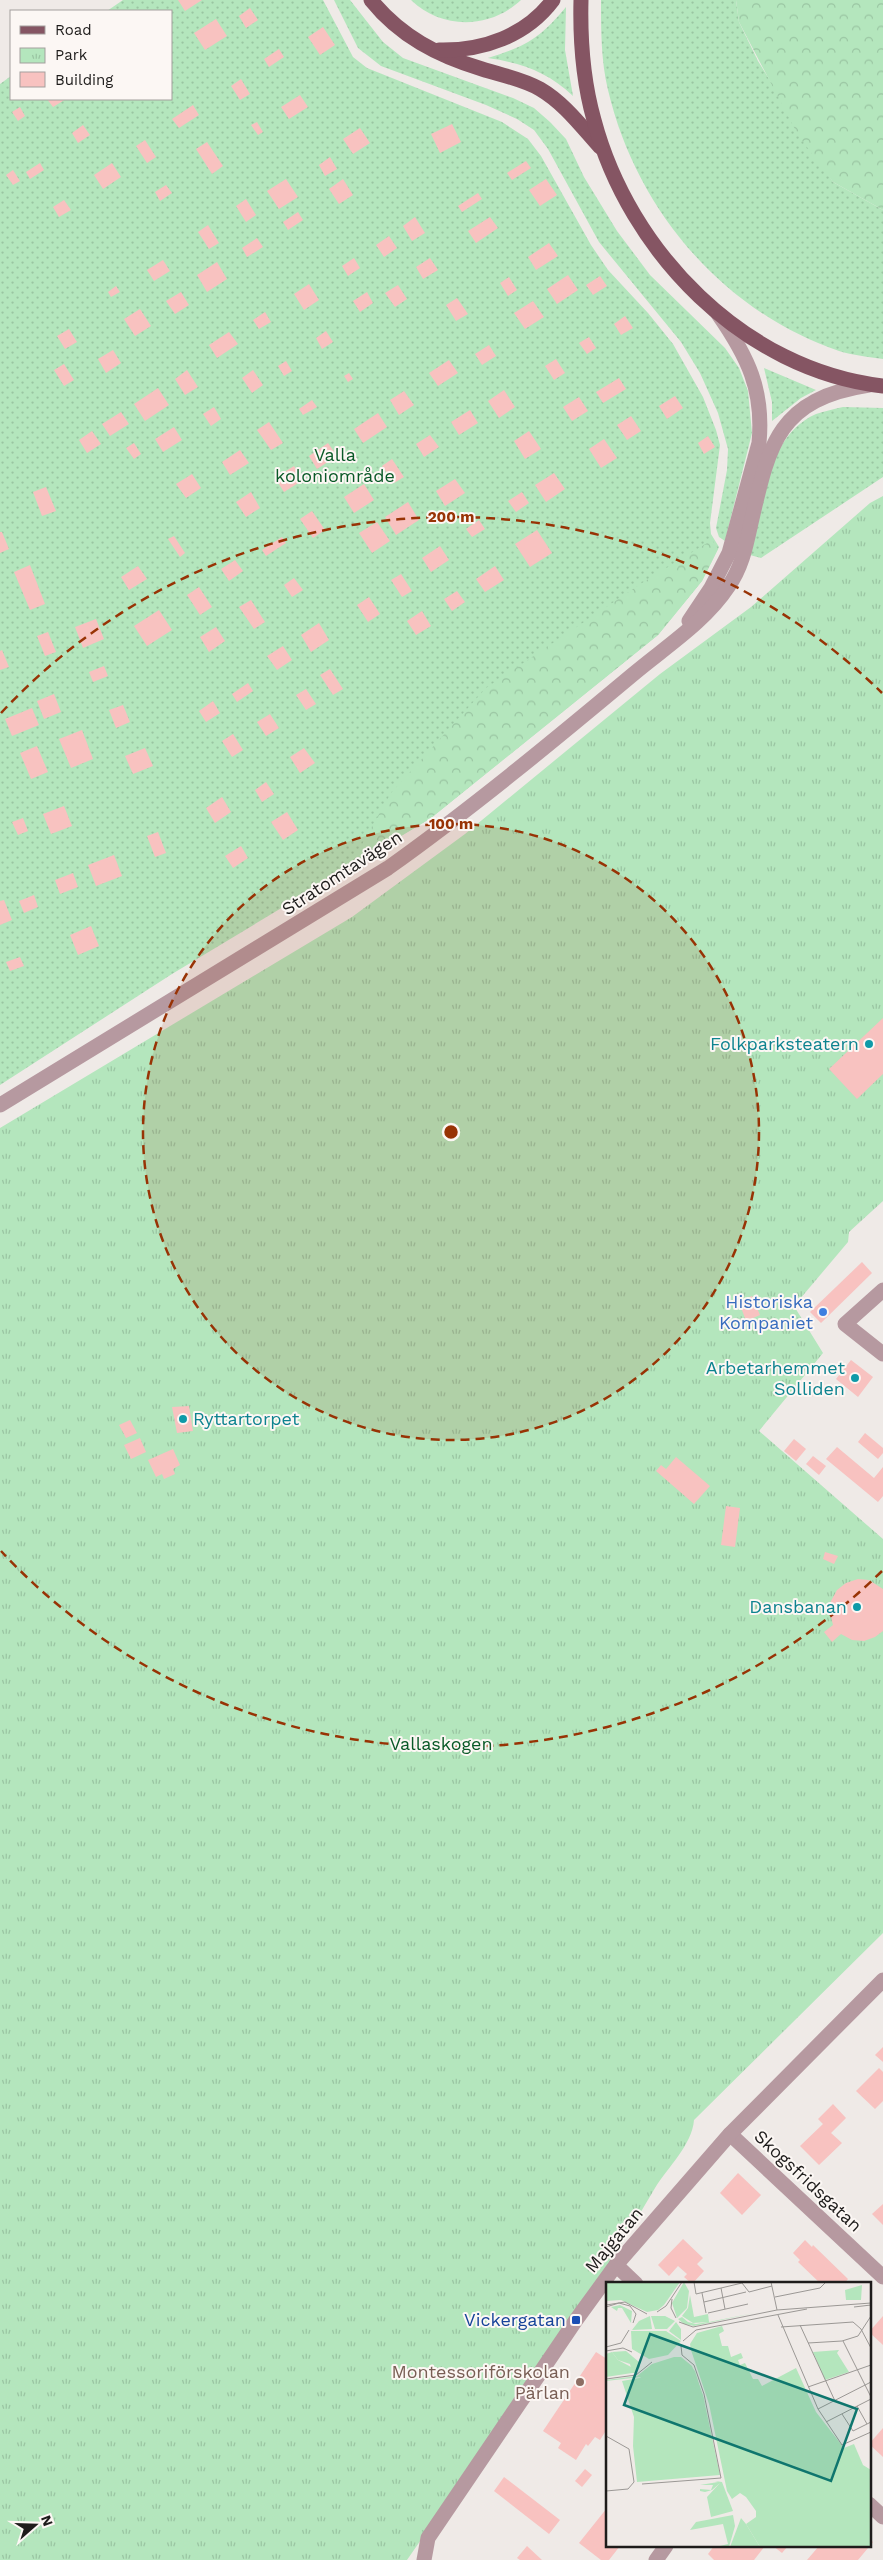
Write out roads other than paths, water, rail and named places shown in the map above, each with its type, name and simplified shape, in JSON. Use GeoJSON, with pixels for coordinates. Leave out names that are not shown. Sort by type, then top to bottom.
{"type":"FeatureCollection","features":[{"type":"Feature","properties":{"kind":"main road"},"geometry":{"type":"LineString","coordinates":[[371,0],[395,27],[433,50],[468,65],[529,83],[541,89],[576,118],[603,151]]}},
{"type":"Feature","properties":{"kind":"main road"},"geometry":{"type":"LineString","coordinates":[[433,50],[464,49],[497,42],[529,25],[553,0]]}},
{"type":"Feature","properties":{"kind":"main road"},"geometry":{"type":"LineString","coordinates":[[581,0],[581,27],[588,96],[603,151],[626,200],[661,254],[684,282],[716,311],[751,338],[792,360],[831,375],[876,386]]}},
{"type":"Feature","properties":{"kind":"street","name":"Stratomtavägen"},"geometry":{"type":"LineString","coordinates":[[678,637],[711,588],[729,553],[759,443],[760,408],[749,364],[741,346],[716,311]]}},
{"type":"Feature","properties":{"kind":"street","name":"Stratomtavägen"},"geometry":{"type":"LineString","coordinates":[[0,1105],[388,868],[444,827],[678,637],[716,604],[743,560],[760,483],[770,448],[791,417],[816,401],[852,387],[876,386]]}},
{"type":"Feature","properties":{"kind":"street"},"geometry":{"type":"LineString","coordinates":[[883,1290],[845,1324],[883,1354]]}},
{"type":"Feature","properties":{"kind":"street","name":"Majgatan"},"geometry":{"type":"LineString","coordinates":[[424,2560],[428,2538],[576,2320],[616,2265],[730,2134],[883,1980]]}},
{"type":"Feature","properties":{"kind":"street","name":"Skogsfridsgatan"},"geometry":{"type":"LineString","coordinates":[[730,2134],[883,2277]]}},
{"type":"Feature","properties":{"kind":"street"},"geometry":{"type":"LineString","coordinates":[[616,2265],[634,2282]]}},
{"type":"Feature","properties":{"kind":"street"},"geometry":{"type":"LineString","coordinates":[[870,2505],[883,2517]]}},
{"type":"Feature","properties":{"kind":"street"},"geometry":{"type":"LineString","coordinates":[[656,2560],[665,2548]]}},
{"type":"Feature","properties":{"kind":"place","name":"Folkparksteatern"},"geometry":{"type":"Point","coordinates":[869,1044]}},
{"type":"Feature","properties":{"kind":"place","name":"Historiska Kompaniet"},"geometry":{"type":"Point","coordinates":[823,1312]}},
{"type":"Feature","properties":{"kind":"place","name":"Arbetarhemmet Solliden"},"geometry":{"type":"Point","coordinates":[855,1378]}},
{"type":"Feature","properties":{"kind":"place","name":"Ryttartorpet"},"geometry":{"type":"Point","coordinates":[183,1419]}},
{"type":"Feature","properties":{"kind":"place","name":"Dansbanan"},"geometry":{"type":"Point","coordinates":[857,1607]}},
{"type":"Feature","properties":{"kind":"place","name":"Vickergatan"},"geometry":{"type":"Point","coordinates":[576,2320]}},
{"type":"Feature","properties":{"kind":"place","name":"Montessoriförskolan Pärlan"},"geometry":{"type":"Point","coordinates":[580,2382]}},
{"type":"Feature","properties":{"kind":"park label","name":"Valla koloniområde"},"geometry":{"type":"Point","coordinates":[335,465]}},
{"type":"Feature","properties":{"kind":"park label","name":"Vallaskogen"},"geometry":{"type":"Point","coordinates":[441,1744]}}]}
